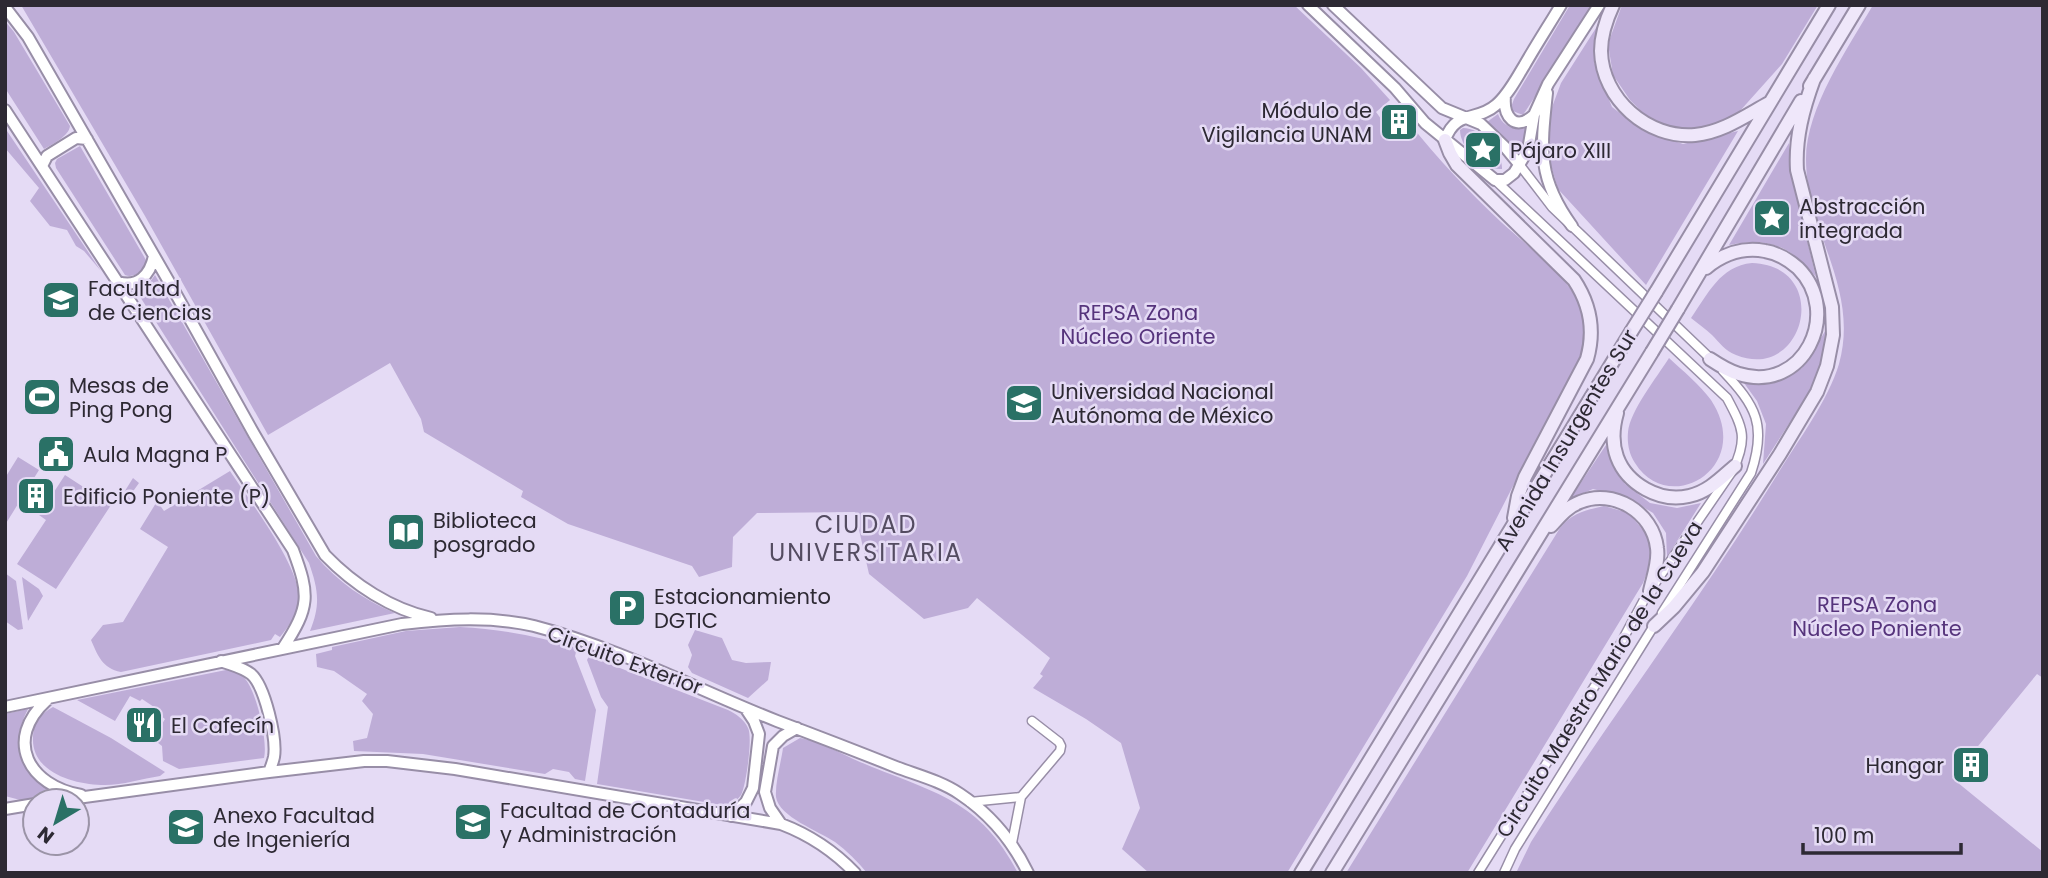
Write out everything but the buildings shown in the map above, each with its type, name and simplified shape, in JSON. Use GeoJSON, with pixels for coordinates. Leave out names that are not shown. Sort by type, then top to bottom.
{"type":"FeatureCollection","features":[{"type":"Feature","properties":{"kind":"main road"},"geometry":{"type":"LineString","coordinates":[[1614,5],[1602,34],[1604,71],[1620,102],[1643,122],[1672,133],[1703,134],[1732,124],[1771,102]]}},
{"type":"Feature","properties":{"kind":"main road","name":"Avenida Insurgentes Sur"},"geometry":{"type":"LineString","coordinates":[[1301,873],[1829,5]]}},
{"type":"Feature","properties":{"kind":"main road","name":"Avenida Insurgentes Sur"},"geometry":{"type":"LineString","coordinates":[[1332,873],[1700,273],[1859,5]]}},
{"type":"Feature","properties":{"kind":"main road"},"geometry":{"type":"LineString","coordinates":[[1654,626],[1691,587],[1710,561],[1780,454],[1817,392],[1827,366],[1833,335],[1832,307],[1797,170],[1800,125],[1814,79]]}},
{"type":"Feature","properties":{"kind":"main road"},"geometry":{"type":"LineString","coordinates":[[1445,140],[1457,165],[1574,280],[1585,298],[1589,314],[1591,341],[1587,359],[1525,477],[1518,496],[1513,526]]}},
{"type":"Feature","properties":{"kind":"main road"},"geometry":{"type":"LineString","coordinates":[[1700,273],[1731,253],[1753,250],[1775,253],[1788,260],[1802,273],[1812,288],[1817,310],[1814,335],[1807,350],[1793,366],[1779,373],[1763,377],[1747,376],[1732,372],[1710,359]]}},
{"type":"Feature","properties":{"kind":"main road"},"geometry":{"type":"LineString","coordinates":[[1623,397],[1615,421],[1615,451],[1625,472],[1641,486],[1662,496],[1684,497],[1711,486],[1735,466]]}},
{"type":"Feature","properties":{"kind":"main road"},"geometry":{"type":"LineString","coordinates":[[1522,562],[1566,510],[1585,500],[1608,498],[1633,509],[1648,524],[1654,535],[1657,561],[1650,591]]}},
{"type":"Feature","properties":{"kind":"street","name":"Circuito Maestro Mario de la Cueva"},"geometry":{"type":"LineString","coordinates":[[1308,5],[1395,88],[1425,124],[1494,180],[1727,398],[1740,422],[1742,450],[1735,466],[1650,591],[1616,652],[1478,873]]}},
{"type":"Feature","properties":{"kind":"street","name":"Circuito Maestro Mario de la Cueva"},"geometry":{"type":"LineString","coordinates":[[1333,5],[1442,108],[1481,124],[1505,146],[1552,206],[1742,391],[1753,409],[1759,433],[1751,473],[1515,849],[1504,873]]}},
{"type":"Feature","properties":{"kind":"street"},"geometry":{"type":"LineString","coordinates":[[1445,140],[1454,123],[1491,109],[1505,96],[1561,5]]}},
{"type":"Feature","properties":{"kind":"street"},"geometry":{"type":"LineString","coordinates":[[1494,180],[1505,180],[1514,173],[1528,150],[1534,115],[1548,84],[1599,5]]}},
{"type":"Feature","properties":{"kind":"street"},"geometry":{"type":"LineString","coordinates":[[5,7],[28,37],[325,555],[340,570],[387,601],[413,614],[441,620]]}},
{"type":"Feature","properties":{"kind":"street"},"geometry":{"type":"LineString","coordinates":[[1548,84],[1542,144],[1543,165],[1558,207],[1572,226]]}},
{"type":"Feature","properties":{"kind":"street"},"geometry":{"type":"LineString","coordinates":[[1505,96],[1505,112],[1510,119],[1518,123],[1527,121],[1534,115]]}},
{"type":"Feature","properties":{"kind":"street"},"geometry":{"type":"LineString","coordinates":[[5,110],[293,550],[302,574],[306,596],[297,626],[283,648]]}},
{"type":"Feature","properties":{"kind":"street"},"geometry":{"type":"LineString","coordinates":[[42,166],[47,156],[76,138],[87,139]]}},
{"type":"Feature","properties":{"kind":"street"},"geometry":{"type":"LineString","coordinates":[[118,282],[135,284],[144,278],[154,256]]}},
{"type":"Feature","properties":{"kind":"street","name":"Circuito Exterior"},"geometry":{"type":"LineString","coordinates":[[5,707],[402,624],[483,620],[533,626],[588,643],[703,688],[746,709],[957,792],[993,820],[1012,843],[1028,873]]}},
{"type":"Feature","properties":{"kind":"street"},"geometry":{"type":"LineString","coordinates":[[221,661],[250,674],[261,690],[274,740],[274,755],[269,772]]}},
{"type":"Feature","properties":{"kind":"street"},"geometry":{"type":"LineString","coordinates":[[49,699],[35,712],[26,729],[24,745],[29,762],[45,780],[58,787]]}},
{"type":"Feature","properties":{"kind":"street"},"geometry":{"type":"LineString","coordinates":[[731,816],[746,802],[753,788],[759,734],[746,709]]}},
{"type":"Feature","properties":{"kind":"street"},"geometry":{"type":"LineString","coordinates":[[1012,843],[1021,797],[1061,746],[1032,721]]}},
{"type":"Feature","properties":{"kind":"street"},"geometry":{"type":"LineString","coordinates":[[780,824],[770,808],[765,792],[773,746],[783,736],[797,729]]}},
{"type":"Feature","properties":{"kind":"street"},"geometry":{"type":"LineString","coordinates":[[91,796],[269,772],[364,761],[387,761],[454,769],[780,824],[800,831],[825,845],[855,873]]}},
{"type":"Feature","properties":{"kind":"street"},"geometry":{"type":"LineString","coordinates":[[971,802],[1021,797]]}},
{"type":"Feature","properties":{"kind":"green space","name":"REPSA Zona Núcleo Oriente"},"geometry":{"type":"Polygon","coordinates":[[[21,5],[1294,5],[1361,68],[1390,100],[1376,112],[1384,123],[1388,120],[1399,133],[1410,124],[1477,199],[1563,279],[1577,299],[1582,314],[1584,338],[1581,354],[1467,576],[1287,873],[1149,873],[1122,849],[1140,808],[1121,743],[1033,688],[1043,676],[1040,674],[1050,658],[977,598],[968,608],[924,619],[869,574],[855,512],[757,513],[733,537],[732,567],[699,577],[692,566],[568,524],[521,497],[523,491],[424,432],[421,419],[390,363],[268,435],[145,216],[21,5]]]}},
{"type":"Feature","properties":{"kind":"green space"},"geometry":{"type":"Polygon","coordinates":[[[1570,5],[1594,5],[1523,115],[1510,110],[1514,99],[1570,5]]]}},
{"type":"Feature","properties":{"kind":"green space"},"geometry":{"type":"Polygon","coordinates":[[[1622,5],[1818,5],[1782,64],[1739,112],[1715,125],[1689,131],[1652,122],[1630,100],[1613,75],[1608,44],[1622,5]]]}},
{"type":"Feature","properties":{"kind":"green space","name":"REPSA Zona Núcleo Poniente"},"geometry":{"type":"Polygon","coordinates":[[[1873,5],[2043,5],[2043,678],[2037,674],[1952,778],[2043,852],[2043,873],[1516,873],[1547,817],[1750,519],[1811,421],[1834,378],[1844,336],[1843,310],[1838,285],[1814,211],[1808,186],[1806,159],[1813,119],[1821,99],[1873,5]]]}},
{"type":"Feature","properties":{"kind":"green space"},"geometry":{"type":"Polygon","coordinates":[[[1603,17],[1594,62],[1612,107],[1642,130],[1683,144],[1738,131],[1646,285],[1558,189],[1547,152],[1548,118],[1561,83],[1603,17]]]}},
{"type":"Feature","properties":{"kind":"green space"},"geometry":{"type":"Polygon","coordinates":[[[5,21],[70,126],[64,136],[44,149],[5,88],[5,21]]]}},
{"type":"Feature","properties":{"kind":"green space"},"geometry":{"type":"Polygon","coordinates":[[[1498,114],[1509,126],[1516,129],[1525,128],[1525,150],[1520,151],[1487,122],[1498,114]]]}},
{"type":"Feature","properties":{"kind":"green space"},"geometry":{"type":"Polygon","coordinates":[[[5,128],[101,271],[84,251],[76,246],[67,230],[50,226],[30,201],[39,188],[5,148],[5,128]]]}},
{"type":"Feature","properties":{"kind":"green space"},"geometry":{"type":"Polygon","coordinates":[[[1463,128],[1477,132],[1490,141],[1499,155],[1502,169],[1487,166],[1468,151],[1461,137],[1460,130],[1463,128]]]}},
{"type":"Feature","properties":{"kind":"green space"},"geometry":{"type":"Polygon","coordinates":[[[1789,143],[1791,174],[1816,277],[1797,258],[1778,246],[1756,242],[1729,245],[1789,143]]]}},
{"type":"Feature","properties":{"kind":"green space"},"geometry":{"type":"Polygon","coordinates":[[[80,146],[146,260],[142,270],[136,275],[125,275],[56,168],[57,159],[80,146]]]}},
{"type":"Feature","properties":{"kind":"green space"},"geometry":{"type":"Polygon","coordinates":[[[1752,263],[1777,269],[1793,283],[1801,301],[1800,321],[1793,339],[1779,353],[1760,359],[1736,355],[1729,351],[1691,318],[1723,275],[1731,269],[1752,263]]]}},
{"type":"Feature","properties":{"kind":"green space"},"geometry":{"type":"Polygon","coordinates":[[[155,275],[316,556],[352,589],[395,613],[310,631],[316,613],[317,597],[309,563],[137,292],[147,286],[155,275]]]}},
{"type":"Feature","properties":{"kind":"green space"},"geometry":{"type":"Polygon","coordinates":[[[1829,325],[1822,360],[1812,388],[1763,464],[1766,424],[1757,401],[1744,383],[1771,382],[1802,368],[1829,325]]]}},
{"type":"Feature","properties":{"kind":"green space"},"geometry":{"type":"Polygon","coordinates":[[[1669,358],[1707,395],[1722,424],[1722,446],[1715,464],[1702,477],[1686,485],[1667,486],[1650,479],[1635,463],[1628,444],[1628,432],[1634,414],[1669,358]]]}},
{"type":"Feature","properties":{"kind":"green space"},"geometry":{"type":"Polygon","coordinates":[[[40,388],[59,400],[53,411],[49,409],[42,414],[29,406],[40,388]]]}},
{"type":"Feature","properties":{"kind":"green space"},"geometry":{"type":"Polygon","coordinates":[[[1606,445],[1625,484],[1650,503],[1677,508],[1701,503],[1667,557],[1666,533],[1653,513],[1628,498],[1593,489],[1570,499],[1606,445]]]}},
{"type":"Feature","properties":{"kind":"green space"},"geometry":{"type":"Polygon","coordinates":[[[18,457],[39,470],[5,525],[5,478],[18,457]]]}},
{"type":"Feature","properties":{"kind":"green space"},"geometry":{"type":"Polygon","coordinates":[[[230,471],[272,534],[291,569],[299,599],[290,624],[280,637],[275,634],[271,640],[121,672],[109,668],[91,640],[103,625],[123,622],[168,547],[140,529],[156,503],[164,511],[230,471]]]}},
{"type":"Feature","properties":{"kind":"green space"},"geometry":{"type":"Polygon","coordinates":[[[65,475],[111,505],[56,589],[17,564],[46,520],[39,515],[65,475]]]}},
{"type":"Feature","properties":{"kind":"green space"},"geometry":{"type":"Polygon","coordinates":[[[133,478],[139,483],[127,504],[118,502],[133,478]]]}},
{"type":"Feature","properties":{"kind":"green space"},"geometry":{"type":"Polygon","coordinates":[[[1604,506],[1629,513],[1647,535],[1653,556],[1643,583],[1467,873],[1346,873],[1560,528],[1574,516],[1604,506]]]}},
{"type":"Feature","properties":{"kind":"green space"},"geometry":{"type":"Polygon","coordinates":[[[5,573],[16,581],[23,629],[18,630],[5,621],[5,573]]]}},
{"type":"Feature","properties":{"kind":"green space"},"geometry":{"type":"Polygon","coordinates":[[[22,577],[39,589],[43,596],[28,621],[22,577]]]}},
{"type":"Feature","properties":{"kind":"green space"},"geometry":{"type":"Polygon","coordinates":[[[460,627],[519,634],[577,648],[575,656],[596,710],[585,781],[575,779],[569,772],[553,769],[545,774],[423,754],[354,751],[353,741],[367,738],[373,714],[362,701],[367,694],[334,671],[317,667],[316,654],[332,650],[332,647],[406,631],[460,627]]]}},
{"type":"Feature","properties":{"kind":"green space"},"geometry":{"type":"Polygon","coordinates":[[[695,630],[722,638],[732,660],[746,663],[771,662],[768,680],[748,698],[692,673],[688,667],[692,655],[688,645],[695,630]]]}},
{"type":"Feature","properties":{"kind":"green space"},"geometry":{"type":"Polygon","coordinates":[[[589,656],[728,710],[742,719],[748,728],[750,741],[741,795],[733,802],[722,805],[597,784],[608,707],[601,697],[587,660],[589,656]]]}},
{"type":"Feature","properties":{"kind":"green space"},"geometry":{"type":"Polygon","coordinates":[[[226,670],[242,675],[254,696],[263,730],[264,758],[179,769],[163,761],[162,746],[153,739],[165,719],[153,710],[154,707],[142,699],[140,701],[130,696],[115,721],[77,700],[226,670]]]}},
{"type":"Feature","properties":{"kind":"green space"},"geometry":{"type":"Polygon","coordinates":[[[53,707],[111,738],[165,772],[160,776],[108,785],[78,782],[56,774],[39,759],[34,749],[33,737],[38,719],[53,707]]]}},
{"type":"Feature","properties":{"kind":"green space"},"geometry":{"type":"Polygon","coordinates":[[[28,709],[19,732],[21,757],[34,775],[52,787],[21,787],[21,800],[5,796],[5,714],[28,709]]]}},
{"type":"Feature","properties":{"kind":"green space"},"geometry":{"type":"Polygon","coordinates":[[[800,738],[824,745],[954,802],[988,829],[1018,873],[867,873],[839,845],[792,817],[779,804],[776,785],[783,748],[800,738]]]}},
{"type":"Feature","properties":{"kind":"place","name":"Módulo de Vigilancia UNAM"},"geometry":{"type":"Point","coordinates":[1399,122]}},
{"type":"Feature","properties":{"kind":"place","name":"Pájaro XIII"},"geometry":{"type":"Point","coordinates":[1483,150]}},
{"type":"Feature","properties":{"kind":"place","name":"Abstracción integrada"},"geometry":{"type":"Point","coordinates":[1772,218]}},
{"type":"Feature","properties":{"kind":"place","name":"Facultad de Ciencias"},"geometry":{"type":"Point","coordinates":[61,300]}},
{"type":"Feature","properties":{"kind":"place","name":"Mesas de Ping Pong"},"geometry":{"type":"Point","coordinates":[42,397]}},
{"type":"Feature","properties":{"kind":"place","name":"Universidad Nacional Autónoma de México"},"geometry":{"type":"Point","coordinates":[1024,403]}},
{"type":"Feature","properties":{"kind":"place","name":"Aula Magna P"},"geometry":{"type":"Point","coordinates":[56,454]}},
{"type":"Feature","properties":{"kind":"place","name":"Edificio Poniente (P)"},"geometry":{"type":"Point","coordinates":[36,496]}},
{"type":"Feature","properties":{"kind":"place","name":"Biblioteca posgrado"},"geometry":{"type":"Point","coordinates":[406,532]}},
{"type":"Feature","properties":{"kind":"place","name":"Estacionamiento DGTIC"},"geometry":{"type":"Point","coordinates":[627,608]}},
{"type":"Feature","properties":{"kind":"place","name":"El Cafecín"},"geometry":{"type":"Point","coordinates":[144,725]}},
{"type":"Feature","properties":{"kind":"place","name":"Hangar"},"geometry":{"type":"Point","coordinates":[1971,765]}},
{"type":"Feature","properties":{"kind":"place","name":"Facultad de Contaduría y Administración"},"geometry":{"type":"Point","coordinates":[473,822]}},
{"type":"Feature","properties":{"kind":"place","name":"Anexo Facultad de Ingeniería"},"geometry":{"type":"Point","coordinates":[186,827]}},
{"type":"Feature","properties":{"kind":"district","name":"CIUDAD UNIVERSITARIA"},"geometry":{"type":"Point","coordinates":[866,538]}}]}
